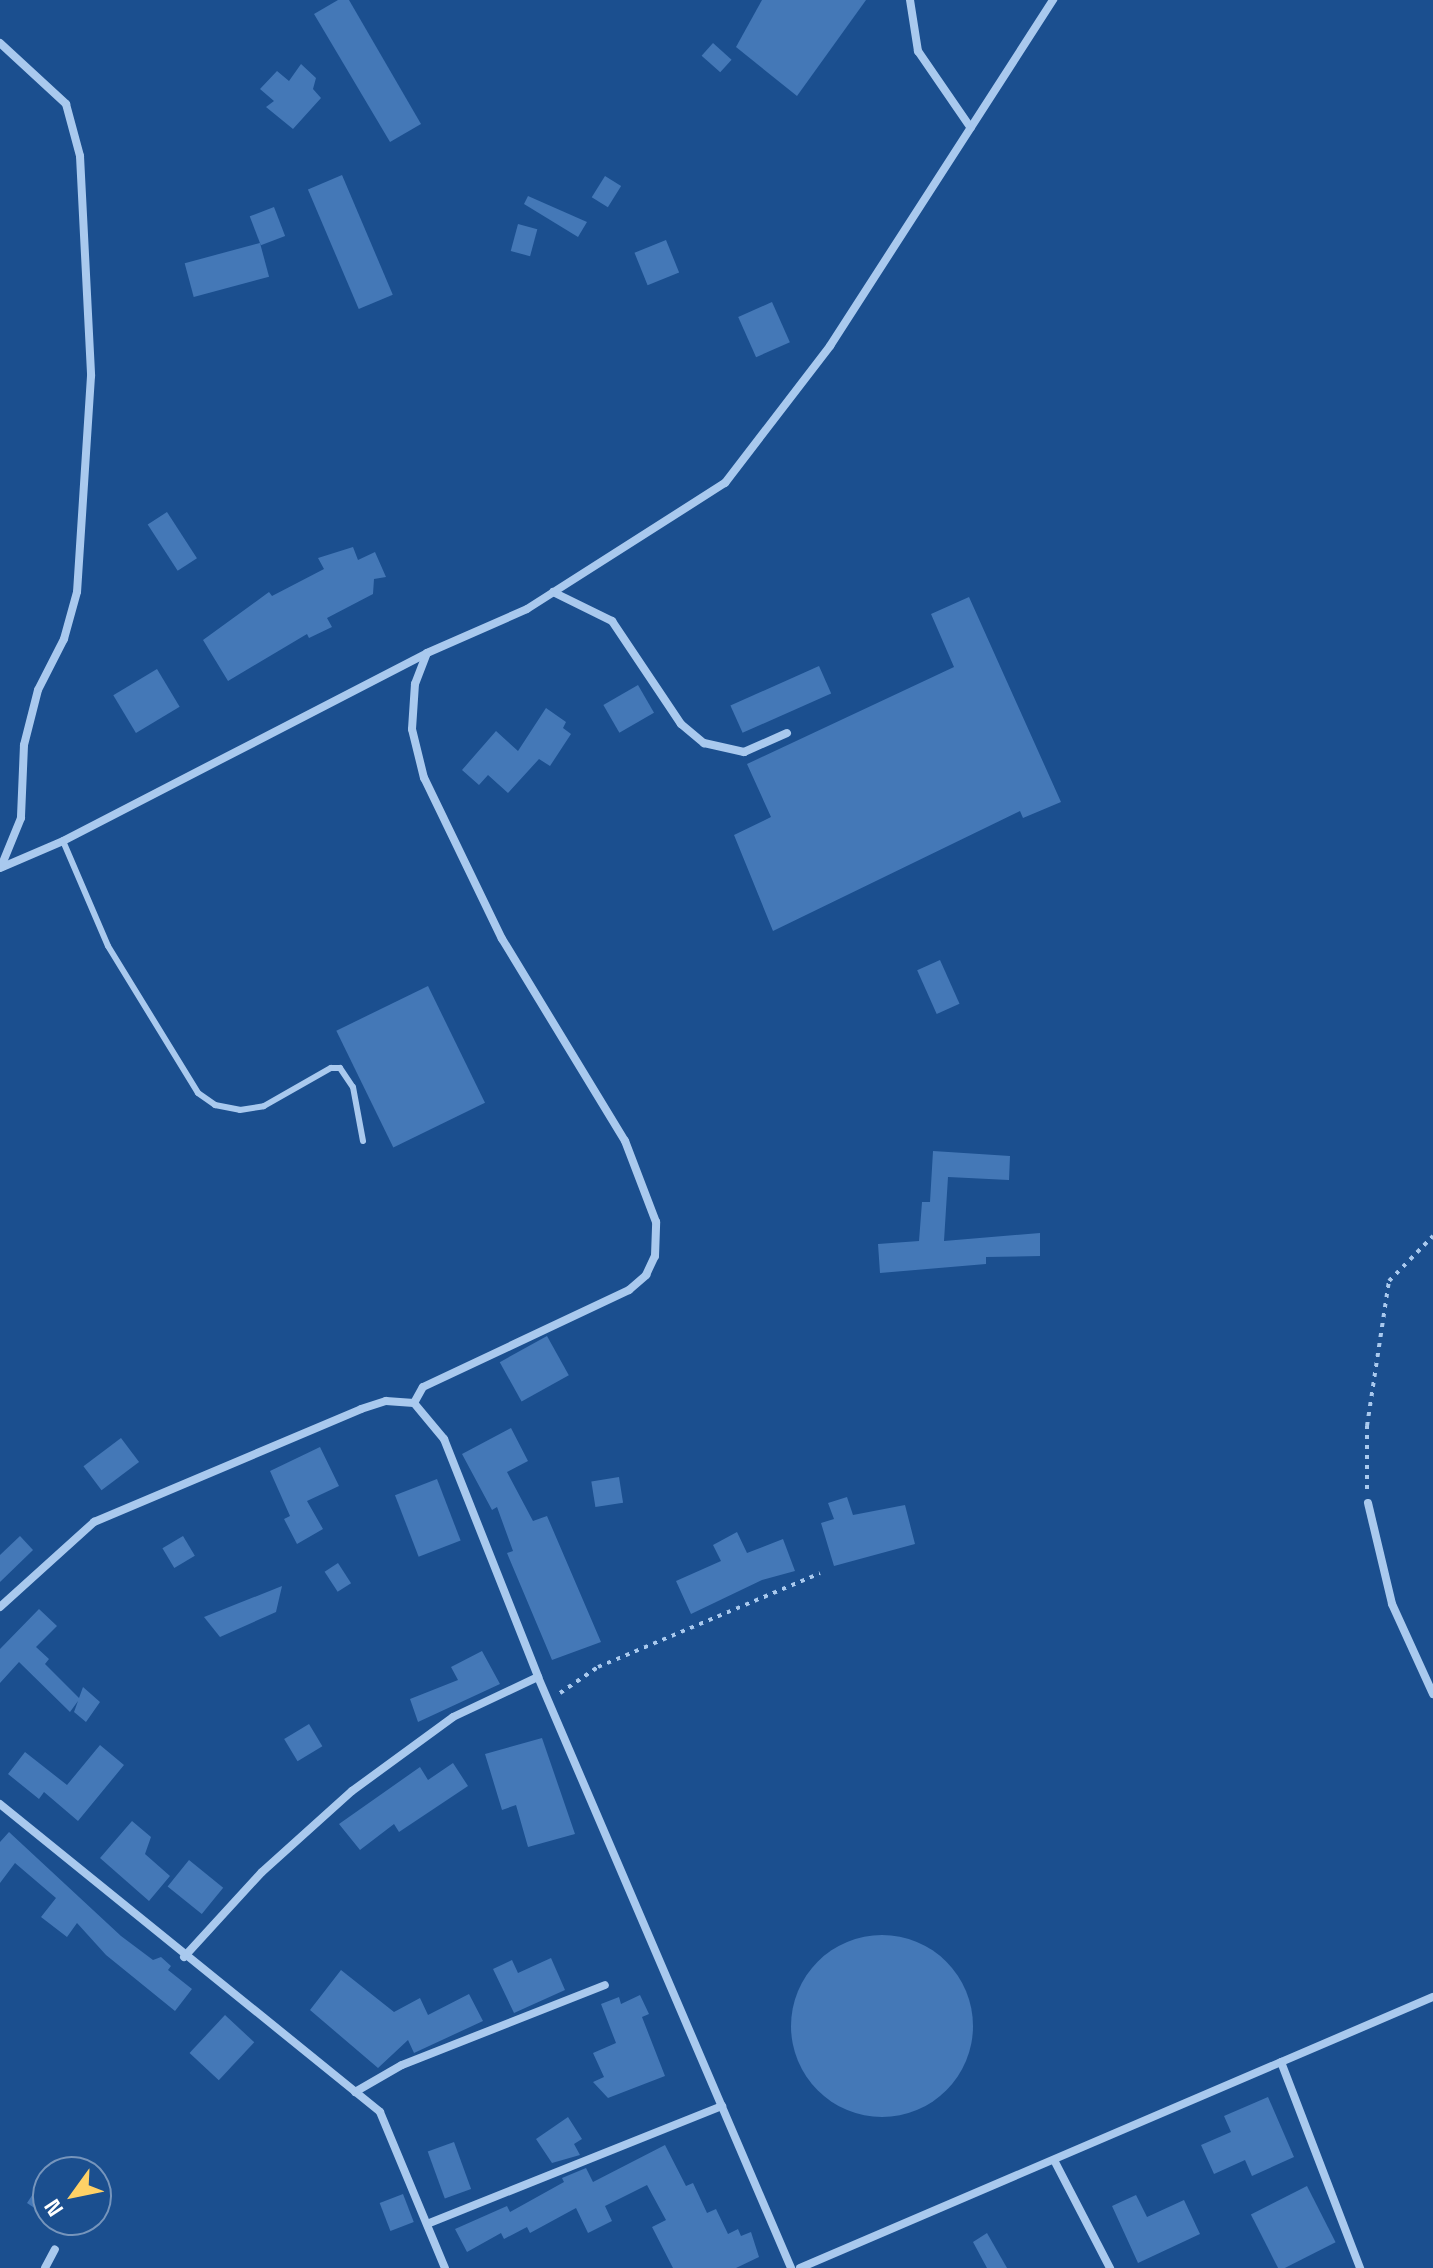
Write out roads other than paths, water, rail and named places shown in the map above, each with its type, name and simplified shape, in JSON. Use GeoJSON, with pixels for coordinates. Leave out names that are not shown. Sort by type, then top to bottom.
{"type":"FeatureCollection","features":[{"type":"Feature","properties":{"kind":"street"},"geometry":{"type":"LineString","coordinates":[[910,0],[918,51],[971,128]]}},
{"type":"Feature","properties":{"kind":"street"},"geometry":{"type":"LineString","coordinates":[[1,868],[63,841],[427,653],[553,592],[725,483],[830,346],[1053,0]]}},
{"type":"Feature","properties":{"kind":"street"},"geometry":{"type":"LineString","coordinates":[[0,43],[66,104],[80,156],[91,376],[77,592],[64,639],[38,690],[24,745],[21,818],[1,868]]}},
{"type":"Feature","properties":{"kind":"street"},"geometry":{"type":"LineString","coordinates":[[553,592],[612,621],[681,724],[704,743],[744,752],[787,733]]}},
{"type":"Feature","properties":{"kind":"street"},"geometry":{"type":"LineString","coordinates":[[414,1403],[423,1387],[629,1290],[646,1275],[655,1256],[656,1222],[625,1141],[502,939],[424,778],[412,729],[415,684],[427,653]]}},
{"type":"Feature","properties":{"kind":"street"},"geometry":{"type":"LineString","coordinates":[[0,1607],[94,1522],[361,1409],[386,1401],[414,1403],[444,1439],[548,1701],[791,2268]]}},
{"type":"Feature","properties":{"kind":"street"},"geometry":{"type":"LineString","coordinates":[[1368,1503],[1392,1604],[1433,1694]]}},
{"type":"Feature","properties":{"kind":"street"},"geometry":{"type":"LineString","coordinates":[[184,1957],[262,1872],[352,1791],[453,1717],[538,1677]]}},
{"type":"Feature","properties":{"kind":"street"},"geometry":{"type":"LineString","coordinates":[[0,1804],[184,1957],[380,2112],[445,2268]]}},
{"type":"Feature","properties":{"kind":"street"},"geometry":{"type":"LineString","coordinates":[[355,2092],[402,2065],[605,1985]]}},
{"type":"Feature","properties":{"kind":"street"},"geometry":{"type":"LineString","coordinates":[[800,2268],[1433,1997]]}},
{"type":"Feature","properties":{"kind":"street"},"geometry":{"type":"LineString","coordinates":[[1281,2062],[1360,2268]]}},
{"type":"Feature","properties":{"kind":"street"},"geometry":{"type":"LineString","coordinates":[[427,2224],[722,2106]]}},
{"type":"Feature","properties":{"kind":"street"},"geometry":{"type":"LineString","coordinates":[[1054,2160],[1110,2268]]}},
{"type":"Feature","properties":{"kind":"street"},"geometry":{"type":"LineString","coordinates":[[45,2268],[55,2249]]}},
{"type":"Feature","properties":{"kind":"lane"},"geometry":{"type":"LineString","coordinates":[[63,841],[108,946],[198,1093],[215,1105],[240,1110],[264,1106],[331,1068],[340,1068],[353,1087],[363,1141]]}}]}
